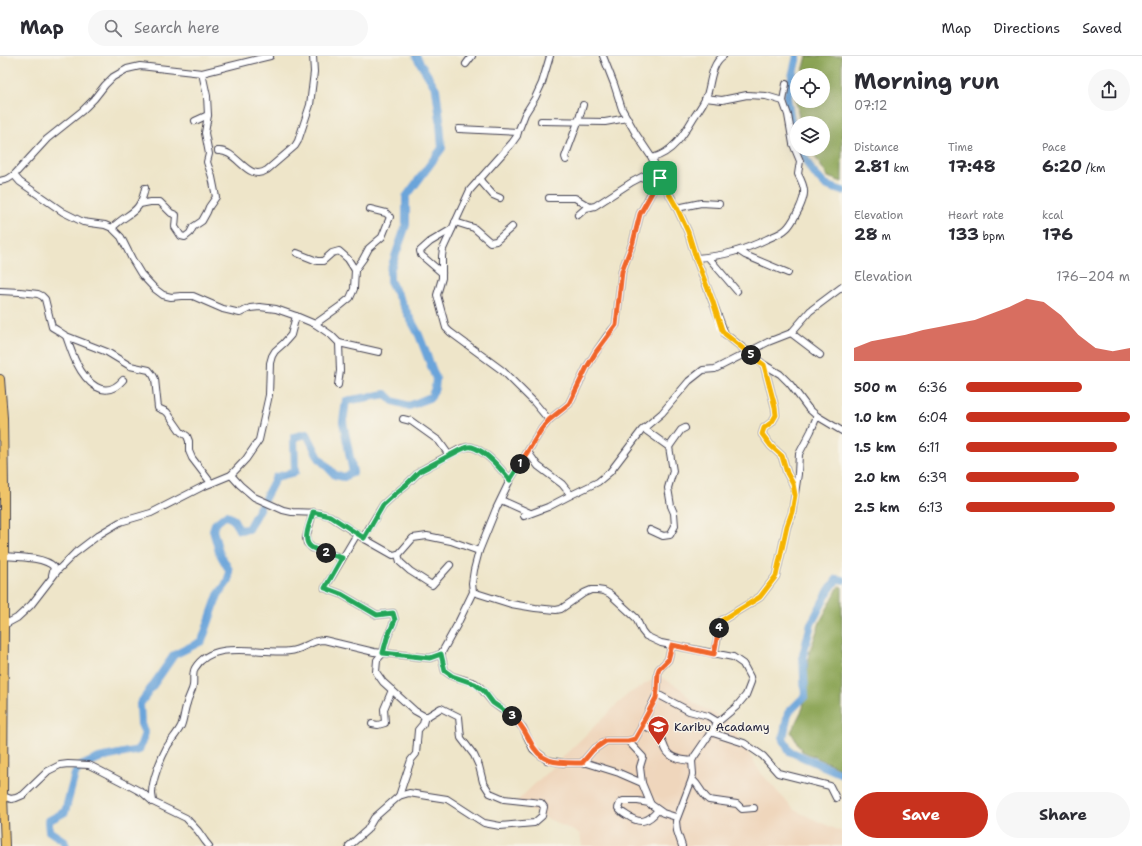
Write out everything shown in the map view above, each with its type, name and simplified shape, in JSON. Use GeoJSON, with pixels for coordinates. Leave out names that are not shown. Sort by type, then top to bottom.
{"type":"FeatureCollection","features":[{"type":"Feature","properties":{"kind":"main road"},"geometry":{"type":"LineString","coordinates":[[0,379],[3,418],[2,521],[4,556],[4,626],[2,652],[2,820],[5,846]]}},
{"type":"Feature","properties":{"kind":"street"},"geometry":{"type":"LineString","coordinates":[[0,181],[8,179],[14,175],[47,138],[94,99],[105,84],[113,77],[127,69],[140,66],[202,73],[270,56]]}},
{"type":"Feature","properties":{"kind":"street"},"geometry":{"type":"LineString","coordinates":[[218,151],[231,154],[243,165],[259,174],[267,170],[295,146],[303,130],[310,105],[314,72],[313,56]]}},
{"type":"Feature","properties":{"kind":"street"},"geometry":{"type":"LineString","coordinates":[[466,64],[472,56]]}},
{"type":"Feature","properties":{"kind":"street"},"geometry":{"type":"LineString","coordinates":[[549,420],[534,402],[503,371],[446,328],[437,295],[442,278],[442,256],[452,229],[470,190],[517,136],[525,114],[542,83],[550,56]]}},
{"type":"Feature","properties":{"kind":"street"},"geometry":{"type":"LineString","coordinates":[[603,56],[622,109],[652,158],[660,178],[677,208],[688,232],[722,330],[764,365],[780,374],[790,384],[808,408],[817,416],[842,431]]}},
{"type":"Feature","properties":{"kind":"street"},"geometry":{"type":"LineString","coordinates":[[652,158],[665,153],[676,145],[686,131],[705,98],[715,66],[719,58],[723,56]]}},
{"type":"Feature","properties":{"kind":"street"},"geometry":{"type":"LineString","coordinates":[[140,204],[159,202],[171,213],[175,214],[175,227],[183,237],[190,233],[193,227],[202,221],[216,197],[208,162],[209,154],[205,133],[208,115],[207,96],[202,73]]}},
{"type":"Feature","properties":{"kind":"street"},"geometry":{"type":"LineString","coordinates":[[696,258],[725,255],[739,251],[762,242],[785,230],[793,222],[804,198],[804,185],[798,174],[800,161],[793,144],[788,115],[783,101],[786,84]]}},
{"type":"Feature","properties":{"kind":"street"},"geometry":{"type":"LineString","coordinates":[[705,98],[722,100],[747,95],[766,96],[783,101]]}},
{"type":"Feature","properties":{"kind":"street"},"geometry":{"type":"LineString","coordinates":[[566,160],[565,157],[583,105]]}},
{"type":"Feature","properties":{"kind":"street"},"geometry":{"type":"LineString","coordinates":[[195,121],[208,115]]}},
{"type":"Feature","properties":{"kind":"street"},"geometry":{"type":"LineString","coordinates":[[541,121],[605,122],[627,118]]}},
{"type":"Feature","properties":{"kind":"street"},"geometry":{"type":"LineString","coordinates":[[459,129],[518,132]]}},
{"type":"Feature","properties":{"kind":"street"},"geometry":{"type":"LineString","coordinates":[[578,215],[586,208],[595,206],[632,182],[657,169]]}},
{"type":"Feature","properties":{"kind":"street"},"geometry":{"type":"LineString","coordinates":[[14,175],[20,182],[62,212],[83,222],[104,225],[112,228],[121,238],[141,274],[163,295],[171,297],[192,296],[224,309],[240,313],[250,308],[260,307],[276,309],[314,324],[331,335],[339,343],[379,352]]}},
{"type":"Feature","properties":{"kind":"street"},"geometry":{"type":"LineString","coordinates":[[153,802],[152,793],[156,774],[166,748],[182,723],[186,704],[192,690],[194,670],[199,663],[214,653],[228,650],[292,651],[317,640],[324,640],[374,652],[430,658],[441,654],[473,592],[472,583],[479,551],[510,480],[541,430],[549,420],[569,404],[587,367],[616,325],[622,271],[633,242],[640,214],[660,178]]}},
{"type":"Feature","properties":{"kind":"street"},"geometry":{"type":"LineString","coordinates":[[479,179],[493,195],[500,198]]}},
{"type":"Feature","properties":{"kind":"street"},"geometry":{"type":"LineString","coordinates":[[112,228],[119,221],[135,211],[140,204],[144,188]]}},
{"type":"Feature","properties":{"kind":"street"},"geometry":{"type":"LineString","coordinates":[[549,198],[575,198],[590,207]]}},
{"type":"Feature","properties":{"kind":"street"},"geometry":{"type":"LineString","coordinates":[[677,208],[701,203],[719,204]]}},
{"type":"Feature","properties":{"kind":"street"},"geometry":{"type":"LineString","coordinates":[[355,270],[363,260],[369,248],[382,237],[390,217],[386,213],[370,209]]}},
{"type":"Feature","properties":{"kind":"street"},"geometry":{"type":"LineString","coordinates":[[455,222],[474,228],[490,242],[496,241],[512,226]]}},
{"type":"Feature","properties":{"kind":"street"},"geometry":{"type":"LineString","coordinates":[[442,273],[421,255],[420,250],[430,242],[452,229]]}},
{"type":"Feature","properties":{"kind":"street"},"geometry":{"type":"LineString","coordinates":[[297,253],[317,261],[323,261],[332,253],[339,251],[348,259],[355,270],[354,289],[350,298],[314,324]]}},
{"type":"Feature","properties":{"kind":"street"},"geometry":{"type":"LineString","coordinates":[[739,251],[788,273]]}},
{"type":"Feature","properties":{"kind":"street"},"geometry":{"type":"LineString","coordinates":[[708,257],[737,291]]}},
{"type":"Feature","properties":{"kind":"street"},"geometry":{"type":"LineString","coordinates":[[501,500],[527,514],[557,503],[598,482],[610,472],[644,429],[662,413],[689,381],[703,370],[715,369],[768,342],[791,333],[810,311],[842,287]]}},
{"type":"Feature","properties":{"kind":"street"},"geometry":{"type":"LineString","coordinates":[[0,291],[38,294],[42,296],[45,299],[52,327],[66,336],[107,352],[130,366],[149,370],[155,379],[158,408],[168,412],[181,432],[187,436],[189,441],[189,451],[192,458],[211,483]]}},
{"type":"Feature","properties":{"kind":"street"},"geometry":{"type":"LineString","coordinates":[[4,626],[31,605],[49,580],[75,553],[112,526],[129,519],[151,513],[211,483],[231,475],[246,459],[259,440],[270,395],[270,363],[272,356],[291,335],[296,316]]}},
{"type":"Feature","properties":{"kind":"street"},"geometry":{"type":"LineString","coordinates":[[791,333],[820,355]]}},
{"type":"Feature","properties":{"kind":"street"},"geometry":{"type":"LineString","coordinates":[[66,336],[76,362],[83,374],[94,386],[105,390],[113,389],[123,380]]}},
{"type":"Feature","properties":{"kind":"street"},"geometry":{"type":"LineString","coordinates":[[338,385],[340,372],[339,343]]}},
{"type":"Feature","properties":{"kind":"street"},"geometry":{"type":"LineString","coordinates":[[764,365],[776,415],[772,422],[764,428],[762,434],[771,446],[782,456],[787,473],[793,484],[795,495]]}},
{"type":"Feature","properties":{"kind":"street"},"geometry":{"type":"LineString","coordinates":[[714,654],[721,621],[760,597],[776,576],[787,526],[792,512],[798,474],[799,454],[812,431],[817,416]]}},
{"type":"Feature","properties":{"kind":"street"},"geometry":{"type":"LineString","coordinates":[[403,419],[411,421],[439,441],[449,455]]}},
{"type":"Feature","properties":{"kind":"street"},"geometry":{"type":"LineString","coordinates":[[669,447],[681,430],[685,428]]}},
{"type":"Feature","properties":{"kind":"street"},"geometry":{"type":"LineString","coordinates":[[644,429],[669,447],[673,470],[668,488],[671,506],[674,513],[675,526],[670,536],[663,536],[650,530]]}},
{"type":"Feature","properties":{"kind":"street"},"geometry":{"type":"LineString","coordinates":[[364,538],[383,505],[420,471],[466,447],[471,447],[483,454],[510,480]]}},
{"type":"Feature","properties":{"kind":"street"},"geometry":{"type":"LineString","coordinates":[[528,452],[538,466],[562,484],[570,495]]}},
{"type":"Feature","properties":{"kind":"street"},"geometry":{"type":"LineString","coordinates":[[231,475],[254,497],[283,510],[292,512],[313,512],[330,516],[393,555],[399,554],[413,538],[427,536],[451,541],[479,551]]}},
{"type":"Feature","properties":{"kind":"street"},"geometry":{"type":"LineString","coordinates":[[313,512],[306,538],[307,543],[312,548],[342,558]]}},
{"type":"Feature","properties":{"kind":"street"},"geometry":{"type":"LineString","coordinates":[[349,846],[367,830],[374,818],[399,796],[410,793],[447,799],[484,824],[500,826],[534,823],[542,816],[544,807],[541,803],[504,799],[490,793],[483,782],[479,766],[474,755],[461,738],[459,717],[440,708],[428,716],[424,716],[415,711],[383,682],[376,672],[377,660],[383,653],[387,638],[395,620],[393,613],[377,615],[341,594],[325,588],[357,534]]}},
{"type":"Feature","properties":{"kind":"street"},"geometry":{"type":"LineString","coordinates":[[398,554],[400,562],[410,571],[432,585],[450,565]]}},
{"type":"Feature","properties":{"kind":"street"},"geometry":{"type":"LineString","coordinates":[[4,556],[39,560],[48,563],[54,567],[49,580]]}},
{"type":"Feature","properties":{"kind":"street"},"geometry":{"type":"LineString","coordinates":[[473,592],[511,604],[556,610],[561,609],[584,593],[597,590],[604,591],[610,594],[636,618],[646,636],[660,643],[733,657],[743,664],[750,676],[750,688],[742,701],[718,722],[710,732],[692,761],[692,780],[676,817],[677,831],[682,846]]}},
{"type":"Feature","properties":{"kind":"street"},"geometry":{"type":"LineString","coordinates":[[582,763],[593,750],[606,741],[628,741],[635,739],[657,694],[658,672],[668,660],[672,645]]}},
{"type":"Feature","properties":{"kind":"street"},"geometry":{"type":"LineString","coordinates":[[441,654],[445,671],[452,676],[480,687],[493,703],[515,719],[523,728],[534,749],[546,760],[564,763],[587,763],[642,783]]}},
{"type":"Feature","properties":{"kind":"street"},"geometry":{"type":"LineString","coordinates":[[372,724],[378,725],[384,723],[384,709],[392,690]]}},
{"type":"Feature","properties":{"kind":"street"},"geometry":{"type":"LineString","coordinates":[[657,694],[689,711],[708,716],[718,722]]}},
{"type":"Feature","properties":{"kind":"street"},"geometry":{"type":"LineString","coordinates":[[399,796],[410,760],[416,754],[418,730],[423,724],[426,716]]}},
{"type":"Feature","properties":{"kind":"street"},"geometry":{"type":"LineString","coordinates":[[643,725],[659,733],[667,752],[670,755],[682,760],[692,761]]}},
{"type":"Feature","properties":{"kind":"street"},"geometry":{"type":"LineString","coordinates":[[710,732],[744,743],[763,756],[778,773],[830,786],[836,798]]}},
{"type":"Feature","properties":{"kind":"street"},"geometry":{"type":"LineString","coordinates":[[628,741],[643,757],[640,767],[642,783],[651,805]]}},
{"type":"Feature","properties":{"kind":"street"},"geometry":{"type":"LineString","coordinates":[[2,796],[11,799],[23,795],[48,771],[60,765],[89,765],[143,793],[153,802],[186,818],[209,846]]}},
{"type":"Feature","properties":{"kind":"street"},"geometry":{"type":"LineString","coordinates":[[692,780],[698,784],[708,800],[737,804],[742,809],[754,808]]}},
{"type":"Feature","properties":{"kind":"street"},"geometry":{"type":"LineString","coordinates":[[658,810],[648,819],[638,822],[624,814],[618,808],[620,803],[623,801],[638,801],[644,802],[651,805],[663,813],[676,817]]}},
{"type":"Feature","properties":{"kind":"shaded area","name":"Karibu Acadamy"},"geometry":{"type":"Polygon","coordinates":[[[659,676],[680,688],[693,702],[729,722],[761,773],[794,810],[842,832],[842,846],[582,846],[580,834],[515,803],[628,694],[659,676]]]}},
{"type":"Feature","properties":{"kind":"green space"},"geometry":{"type":"Polygon","coordinates":[[[807,56],[842,56],[842,182],[828,177],[814,156],[830,156],[830,116],[799,116],[797,108],[830,108],[830,68],[804,68],[807,56]]]}},
{"type":"Feature","properties":{"kind":"green space"},"geometry":{"type":"Polygon","coordinates":[[[839,586],[842,587],[842,769],[802,751],[791,732],[803,708],[809,654],[820,622],[839,586]]]}},
{"type":"Feature","properties":{"kind":"waterway"},"geometry":{"type":"LineString","coordinates":[[416,56],[436,89],[440,119]]}},
{"type":"Feature","properties":{"kind":"waterway"},"geometry":{"type":"LineString","coordinates":[[790,116],[787,98],[797,56]]}},
{"type":"Feature","properties":{"kind":"waterway"},"geometry":{"type":"LineString","coordinates":[[265,498],[276,477],[295,472],[294,437],[307,434],[319,458],[335,475],[344,477],[353,472],[343,422],[346,401],[386,394],[393,401],[409,406],[431,397],[435,388],[436,379],[419,335],[390,281],[390,271],[406,225],[406,197],[442,148],[440,124]]}},
{"type":"Feature","properties":{"kind":"waterway"},"geometry":{"type":"LineString","coordinates":[[804,156],[812,171],[825,185],[842,191]]}},
{"type":"Feature","properties":{"kind":"waterway"},"geometry":{"type":"LineString","coordinates":[[81,766],[99,758],[139,750],[145,733],[141,724],[140,704],[174,655],[202,641],[218,595],[229,580],[229,570],[219,552],[213,530],[215,524],[226,515],[234,520],[239,530],[248,529],[260,507]]}},
{"type":"Feature","properties":{"kind":"waterway"},"geometry":{"type":"LineString","coordinates":[[842,580],[837,579],[829,590],[811,624],[803,655],[805,696],[788,713],[783,738],[789,751],[842,774]]}},
{"type":"Feature","properties":{"kind":"waterway"},"geometry":{"type":"LineString","coordinates":[[66,846],[64,841],[49,831],[48,821],[65,812],[75,774],[78,769]]}},
{"type":"Feature","properties":{"kind":"place","name":"Karibu Acadamy"},"geometry":{"type":"Point","coordinates":[659,746]}},
{"type":"Feature","properties":{"kind":"route"},"geometry":{"type":"LineString","coordinates":[[660,178],[677,208],[688,232],[722,330],[764,365],[776,415],[772,422],[764,428],[762,434],[771,446],[782,456],[787,473],[793,484],[795,495],[792,512],[787,526],[776,576],[760,597],[721,621],[714,654],[672,645],[668,660],[658,672],[656,698],[635,739],[628,741],[606,741],[593,750],[582,763],[564,763],[546,760],[534,749],[523,728],[515,719],[493,703],[480,687],[452,676],[445,671],[441,654],[430,658],[383,653],[387,638],[395,620],[393,613],[377,615],[341,594],[325,588],[342,558],[312,548],[307,543],[306,538],[313,512],[330,516],[364,538],[383,505],[420,471],[466,447],[471,447],[483,454],[510,480],[541,430],[549,420],[556,416],[569,404],[587,367],[617,323],[622,271],[633,242],[640,214],[660,178]]}}]}
